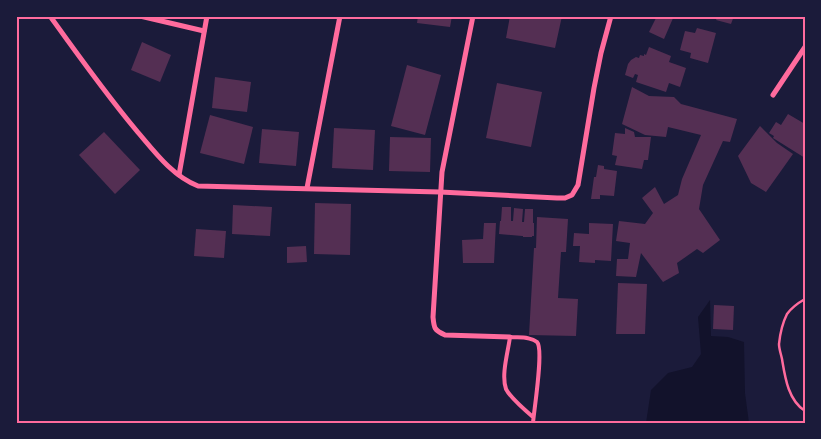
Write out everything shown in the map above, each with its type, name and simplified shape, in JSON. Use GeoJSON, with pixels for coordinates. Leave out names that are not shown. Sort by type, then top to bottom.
{"type":"FeatureCollection","features":[{"type":"Feature","properties":{"kind":"street"},"geometry":{"type":"LineString","coordinates":[[50,16],[114,103],[160,159],[188,182],[198,186],[440,192],[557,198],[565,198],[572,195],[578,185],[594,88],[611,16]]}},
{"type":"Feature","properties":{"kind":"street"},"geometry":{"type":"LineString","coordinates":[[140,16],[204,31]]}},
{"type":"Feature","properties":{"kind":"street"},"geometry":{"type":"LineString","coordinates":[[179,175],[207,16]]}},
{"type":"Feature","properties":{"kind":"street"},"geometry":{"type":"LineString","coordinates":[[307,188],[340,16]]}},
{"type":"Feature","properties":{"kind":"street"},"geometry":{"type":"LineString","coordinates":[[473,16],[442,172],[433,317],[434,327],[438,332],[445,335],[510,337]]}},
{"type":"Feature","properties":{"kind":"street"},"geometry":{"type":"LineString","coordinates":[[773,96],[805,47]]}},
{"type":"Feature","properties":{"kind":"lane"},"geometry":{"type":"LineString","coordinates":[[533,417],[520,406],[506,389],[504,371],[510,337],[530,338],[536,340],[539,345],[540,358],[533,423]]}},
{"type":"Feature","properties":{"kind":"path"},"geometry":{"type":"LineString","coordinates":[[805,299],[794,305],[787,315],[782,327],[779,344],[786,381],[791,395],[801,409],[805,411]]}},
{"type":"Feature","properties":{"kind":"shaded area"},"geometry":{"type":"Polygon","coordinates":[[[710,300],[711,336],[728,337],[744,342],[745,393],[749,423],[646,423],[651,390],[668,373],[692,367],[701,354],[698,317],[710,300]]]}},
{"type":"Feature","properties":{"kind":"building"},"geometry":{"type":"Polygon","coordinates":[[[418,16],[452,16],[450,27],[417,23],[418,16]]]}},
{"type":"Feature","properties":{"kind":"building"},"geometry":{"type":"Polygon","coordinates":[[[510,16],[562,16],[555,48],[506,38],[510,16]]]}},
{"type":"Feature","properties":{"kind":"building"},"geometry":{"type":"Polygon","coordinates":[[[657,16],[674,16],[664,39],[649,32],[657,16]]]}},
{"type":"Feature","properties":{"kind":"building"},"geometry":{"type":"Polygon","coordinates":[[[718,16],[734,16],[731,24],[716,20],[718,16]]]}},
{"type":"Feature","properties":{"kind":"building"},"geometry":{"type":"Polygon","coordinates":[[[697,28],[716,33],[708,63],[690,58],[691,53],[680,50],[685,31],[695,33],[697,28]]]}},
{"type":"Feature","properties":{"kind":"building"},"geometry":{"type":"Polygon","coordinates":[[[142,42],[171,55],[160,82],[131,70],[142,42]]]}},
{"type":"Feature","properties":{"kind":"building"},"geometry":{"type":"Polygon","coordinates":[[[649,47],[671,56],[669,62],[686,68],[680,87],[669,83],[666,92],[636,82],[638,75],[635,74],[633,78],[625,75],[631,60],[636,57],[639,58],[640,55],[646,55],[649,47]]]}},
{"type":"Feature","properties":{"kind":"building"},"geometry":{"type":"Polygon","coordinates":[[[407,65],[441,75],[425,135],[391,126],[407,65]]]}},
{"type":"Feature","properties":{"kind":"building"},"geometry":{"type":"Polygon","coordinates":[[[215,77],[251,82],[247,112],[212,108],[215,77]]]}},
{"type":"Feature","properties":{"kind":"building"},"geometry":{"type":"Polygon","coordinates":[[[497,83],[542,92],[531,147],[486,138],[497,83]]]}},
{"type":"Feature","properties":{"kind":"building"},"geometry":{"type":"Polygon","coordinates":[[[632,87],[649,96],[674,97],[681,104],[737,119],[730,142],[723,141],[703,185],[699,209],[720,240],[703,253],[697,249],[677,263],[679,273],[663,282],[641,253],[636,277],[616,276],[617,259],[628,259],[630,243],[616,241],[619,221],[645,224],[653,213],[642,198],[655,187],[664,204],[678,195],[682,179],[701,135],[668,127],[666,137],[645,135],[622,124],[632,87]]]}},
{"type":"Feature","properties":{"kind":"building"},"geometry":{"type":"Polygon","coordinates":[[[788,114],[805,124],[805,158],[773,138],[774,136],[769,133],[776,122],[781,125],[788,114]]]}},
{"type":"Feature","properties":{"kind":"building"},"geometry":{"type":"Polygon","coordinates":[[[210,115],[253,127],[244,164],[200,153],[210,115]]]}},
{"type":"Feature","properties":{"kind":"building"},"geometry":{"type":"Polygon","coordinates":[[[760,126],[777,143],[793,154],[766,192],[751,183],[738,156],[760,126]]]}},
{"type":"Feature","properties":{"kind":"building"},"geometry":{"type":"Polygon","coordinates":[[[334,128],[375,130],[373,170],[332,168],[334,128]]]}},
{"type":"Feature","properties":{"kind":"building"},"geometry":{"type":"Polygon","coordinates":[[[625,128],[634,132],[635,137],[651,137],[648,160],[644,160],[642,169],[615,165],[617,156],[612,155],[615,133],[625,134],[625,128]]]}},
{"type":"Feature","properties":{"kind":"building"},"geometry":{"type":"Polygon","coordinates":[[[262,129],[299,132],[296,166],[259,163],[262,129]]]}},
{"type":"Feature","properties":{"kind":"building"},"geometry":{"type":"Polygon","coordinates":[[[104,132],[140,170],[115,194],[79,155],[104,132]]]}},
{"type":"Feature","properties":{"kind":"building"},"geometry":{"type":"Polygon","coordinates":[[[390,137],[431,138],[430,172],[389,171],[390,137]]]}},
{"type":"Feature","properties":{"kind":"building"},"geometry":{"type":"Polygon","coordinates":[[[598,165],[604,166],[604,169],[617,171],[614,196],[600,195],[600,199],[591,199],[598,165]]]}},
{"type":"Feature","properties":{"kind":"building"},"geometry":{"type":"Polygon","coordinates":[[[315,203],[351,204],[350,255],[314,254],[315,203]]]}},
{"type":"Feature","properties":{"kind":"building"},"geometry":{"type":"Polygon","coordinates":[[[233,205],[272,207],[270,236],[232,234],[233,205]]]}},
{"type":"Feature","properties":{"kind":"building"},"geometry":{"type":"Polygon","coordinates":[[[502,207],[511,207],[511,221],[513,221],[514,208],[523,209],[522,222],[524,222],[525,209],[533,209],[534,236],[523,237],[499,234],[502,207]]]}},
{"type":"Feature","properties":{"kind":"building"},"geometry":{"type":"Polygon","coordinates":[[[537,217],[568,219],[566,252],[561,252],[558,298],[578,299],[576,336],[529,335],[537,217]]]}},
{"type":"Feature","properties":{"kind":"building"},"geometry":{"type":"Polygon","coordinates":[[[484,223],[496,223],[494,263],[463,263],[462,240],[483,239],[484,223]]]}},
{"type":"Feature","properties":{"kind":"building"},"geometry":{"type":"Polygon","coordinates":[[[589,223],[613,224],[611,261],[579,262],[580,246],[573,246],[574,233],[589,234],[589,223]]]}},
{"type":"Feature","properties":{"kind":"building"},"geometry":{"type":"Polygon","coordinates":[[[196,229],[226,231],[224,258],[194,256],[196,229]]]}},
{"type":"Feature","properties":{"kind":"building"},"geometry":{"type":"Polygon","coordinates":[[[306,246],[307,262],[287,263],[287,247],[306,246]]]}},
{"type":"Feature","properties":{"kind":"building"},"geometry":{"type":"Polygon","coordinates":[[[618,283],[647,284],[645,334],[616,334],[618,283]]]}},
{"type":"Feature","properties":{"kind":"building"},"geometry":{"type":"Polygon","coordinates":[[[714,305],[734,306],[733,330],[713,329],[714,305]]]}}]}
